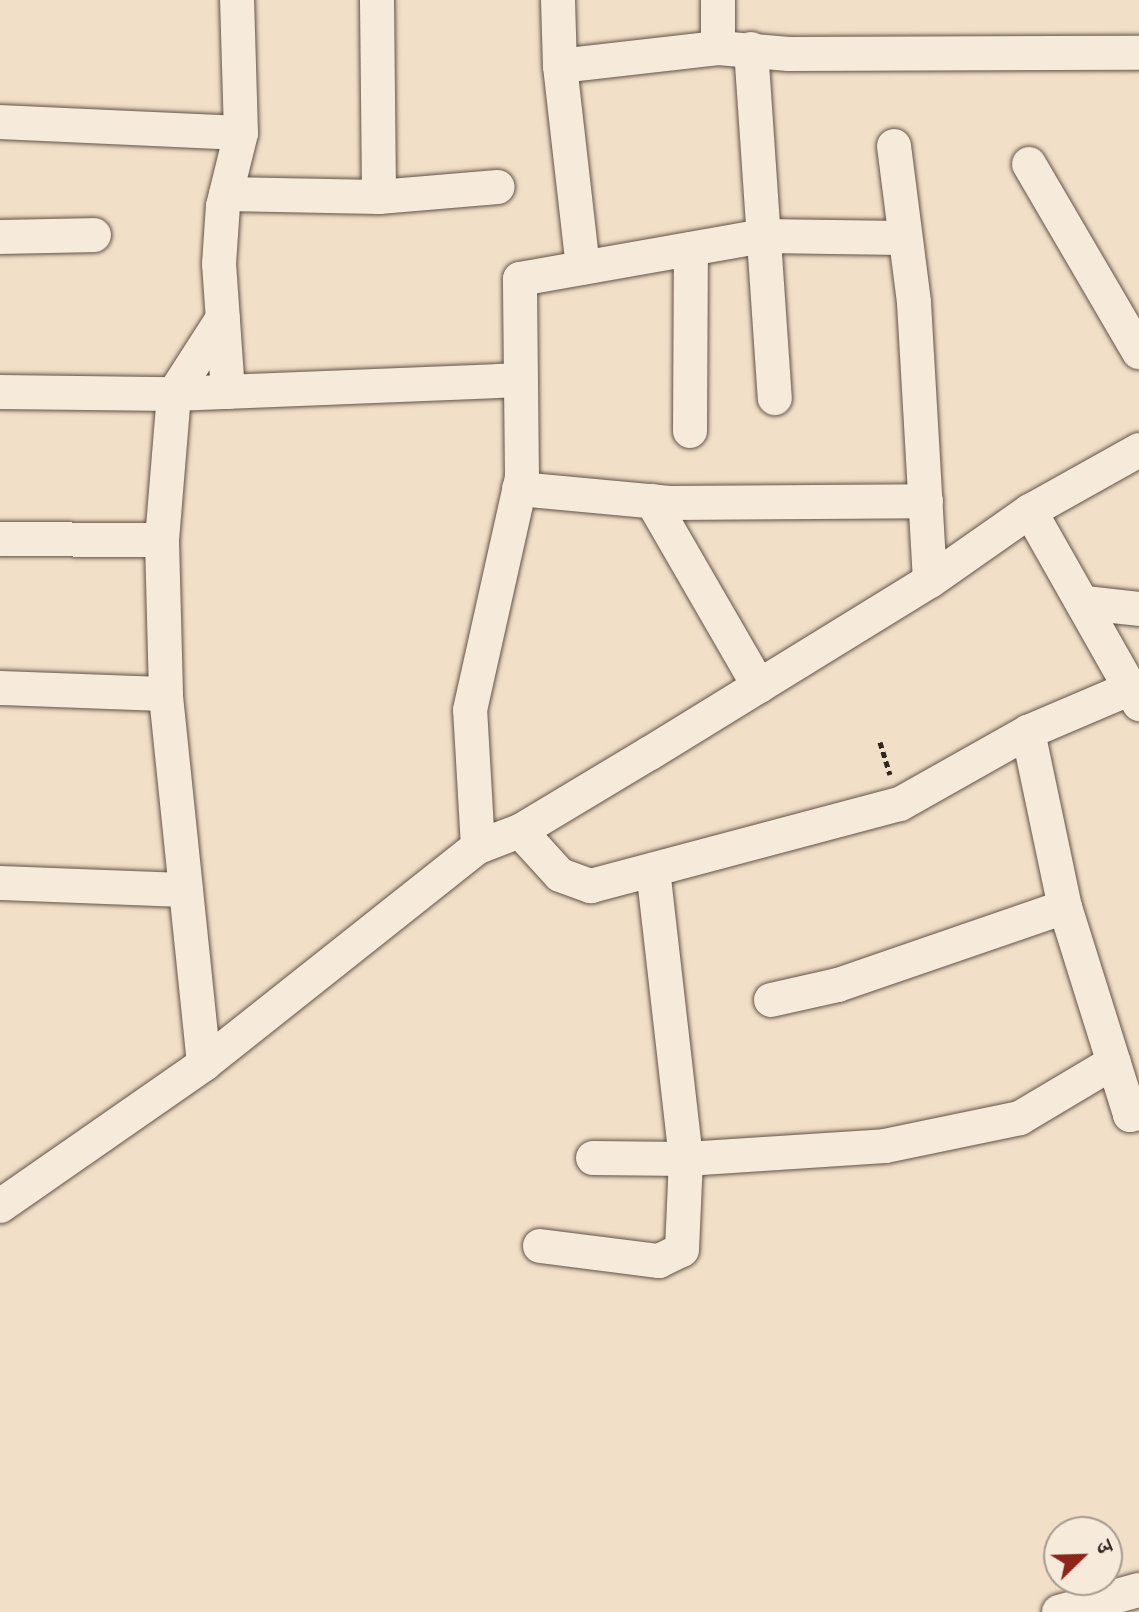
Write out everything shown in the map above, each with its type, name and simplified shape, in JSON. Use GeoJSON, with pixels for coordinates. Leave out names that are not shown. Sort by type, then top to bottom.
{"type":"FeatureCollection","features":[{"type":"Feature","properties":{"kind":"street"},"geometry":{"type":"LineString","coordinates":[[228,392],[219,264],[226,194],[241,133],[237,0]]}},
{"type":"Feature","properties":{"kind":"street"},"geometry":{"type":"LineString","coordinates":[[377,0],[379,197]]}},
{"type":"Feature","properties":{"kind":"street"},"geometry":{"type":"LineString","coordinates":[[558,0],[560,66],[583,268]]}},
{"type":"Feature","properties":{"kind":"street"},"geometry":{"type":"LineString","coordinates":[[718,0],[735,49],[763,236],[775,398]]}},
{"type":"Feature","properties":{"kind":"street"},"geometry":{"type":"LineString","coordinates":[[560,66],[735,49],[789,54],[1139,53]]}},
{"type":"Feature","properties":{"kind":"street"},"geometry":{"type":"LineString","coordinates":[[0,122],[241,133]]}},
{"type":"Feature","properties":{"kind":"street"},"geometry":{"type":"LineString","coordinates":[[894,146],[902,238],[914,303],[930,581]]}},
{"type":"Feature","properties":{"kind":"street"},"geometry":{"type":"LineString","coordinates":[[1029,164],[1139,352]]}},
{"type":"Feature","properties":{"kind":"street"},"geometry":{"type":"LineString","coordinates":[[226,194],[379,197],[498,187]]}},
{"type":"Feature","properties":{"kind":"street"},"geometry":{"type":"LineString","coordinates":[[0,237],[94,235]]}},
{"type":"Feature","properties":{"kind":"street"},"geometry":{"type":"LineString","coordinates":[[478,847],[470,710],[519,489],[520,279],[763,236],[902,238]]}},
{"type":"Feature","properties":{"kind":"street"},"geometry":{"type":"LineString","coordinates":[[690,431],[691,249]]}},
{"type":"Feature","properties":{"kind":"street"},"geometry":{"type":"LineString","coordinates":[[204,1064],[166,694],[162,540],[174,394],[223,318]]}},
{"type":"Feature","properties":{"kind":"street"},"geometry":{"type":"LineString","coordinates":[[0,392],[174,394],[521,380]]}},
{"type":"Feature","properties":{"kind":"street"},"geometry":{"type":"LineString","coordinates":[[0,1206],[204,1064],[478,847],[520,831],[930,581],[1030,511],[1139,450]]}},
{"type":"Feature","properties":{"kind":"street"},"geometry":{"type":"LineString","coordinates":[[519,489],[652,501],[926,501]]}},
{"type":"Feature","properties":{"kind":"street"},"geometry":{"type":"LineString","coordinates":[[652,501],[759,686]]}},
{"type":"Feature","properties":{"kind":"street"},"geometry":{"type":"LineString","coordinates":[[520,831],[572,883],[591,886],[900,804],[1028,732],[1135,696],[1085,603],[1030,511]]}},
{"type":"Feature","properties":{"kind":"street"},"geometry":{"type":"LineString","coordinates":[[0,539],[162,540]]}},
{"type":"Feature","properties":{"kind":"street"},"geometry":{"type":"LineString","coordinates":[[1085,603],[1139,609]]}},
{"type":"Feature","properties":{"kind":"street"},"geometry":{"type":"LineString","coordinates":[[0,688],[166,694]]}},
{"type":"Feature","properties":{"kind":"street"},"geometry":{"type":"LineString","coordinates":[[1028,732],[1065,907],[1130,1115],[1139,1113]]}},
{"type":"Feature","properties":{"kind":"street"},"geometry":{"type":"LineString","coordinates":[[540,1246],[659,1261],[673,1257],[682,1250],[687,1235],[686,1159],[653,871]]}},
{"type":"Feature","properties":{"kind":"street"},"geometry":{"type":"LineString","coordinates":[[0,883],[186,890]]}},
{"type":"Feature","properties":{"kind":"street"},"geometry":{"type":"LineString","coordinates":[[771,1000],[838,985],[1065,907]]}},
{"type":"Feature","properties":{"kind":"street"},"geometry":{"type":"LineString","coordinates":[[593,1158],[686,1159],[885,1146],[1020,1118],[1114,1062]]}},
{"type":"Feature","properties":{"kind":"street"},"geometry":{"type":"LineString","coordinates":[[1059,1612],[1129,1599]]}}]}
